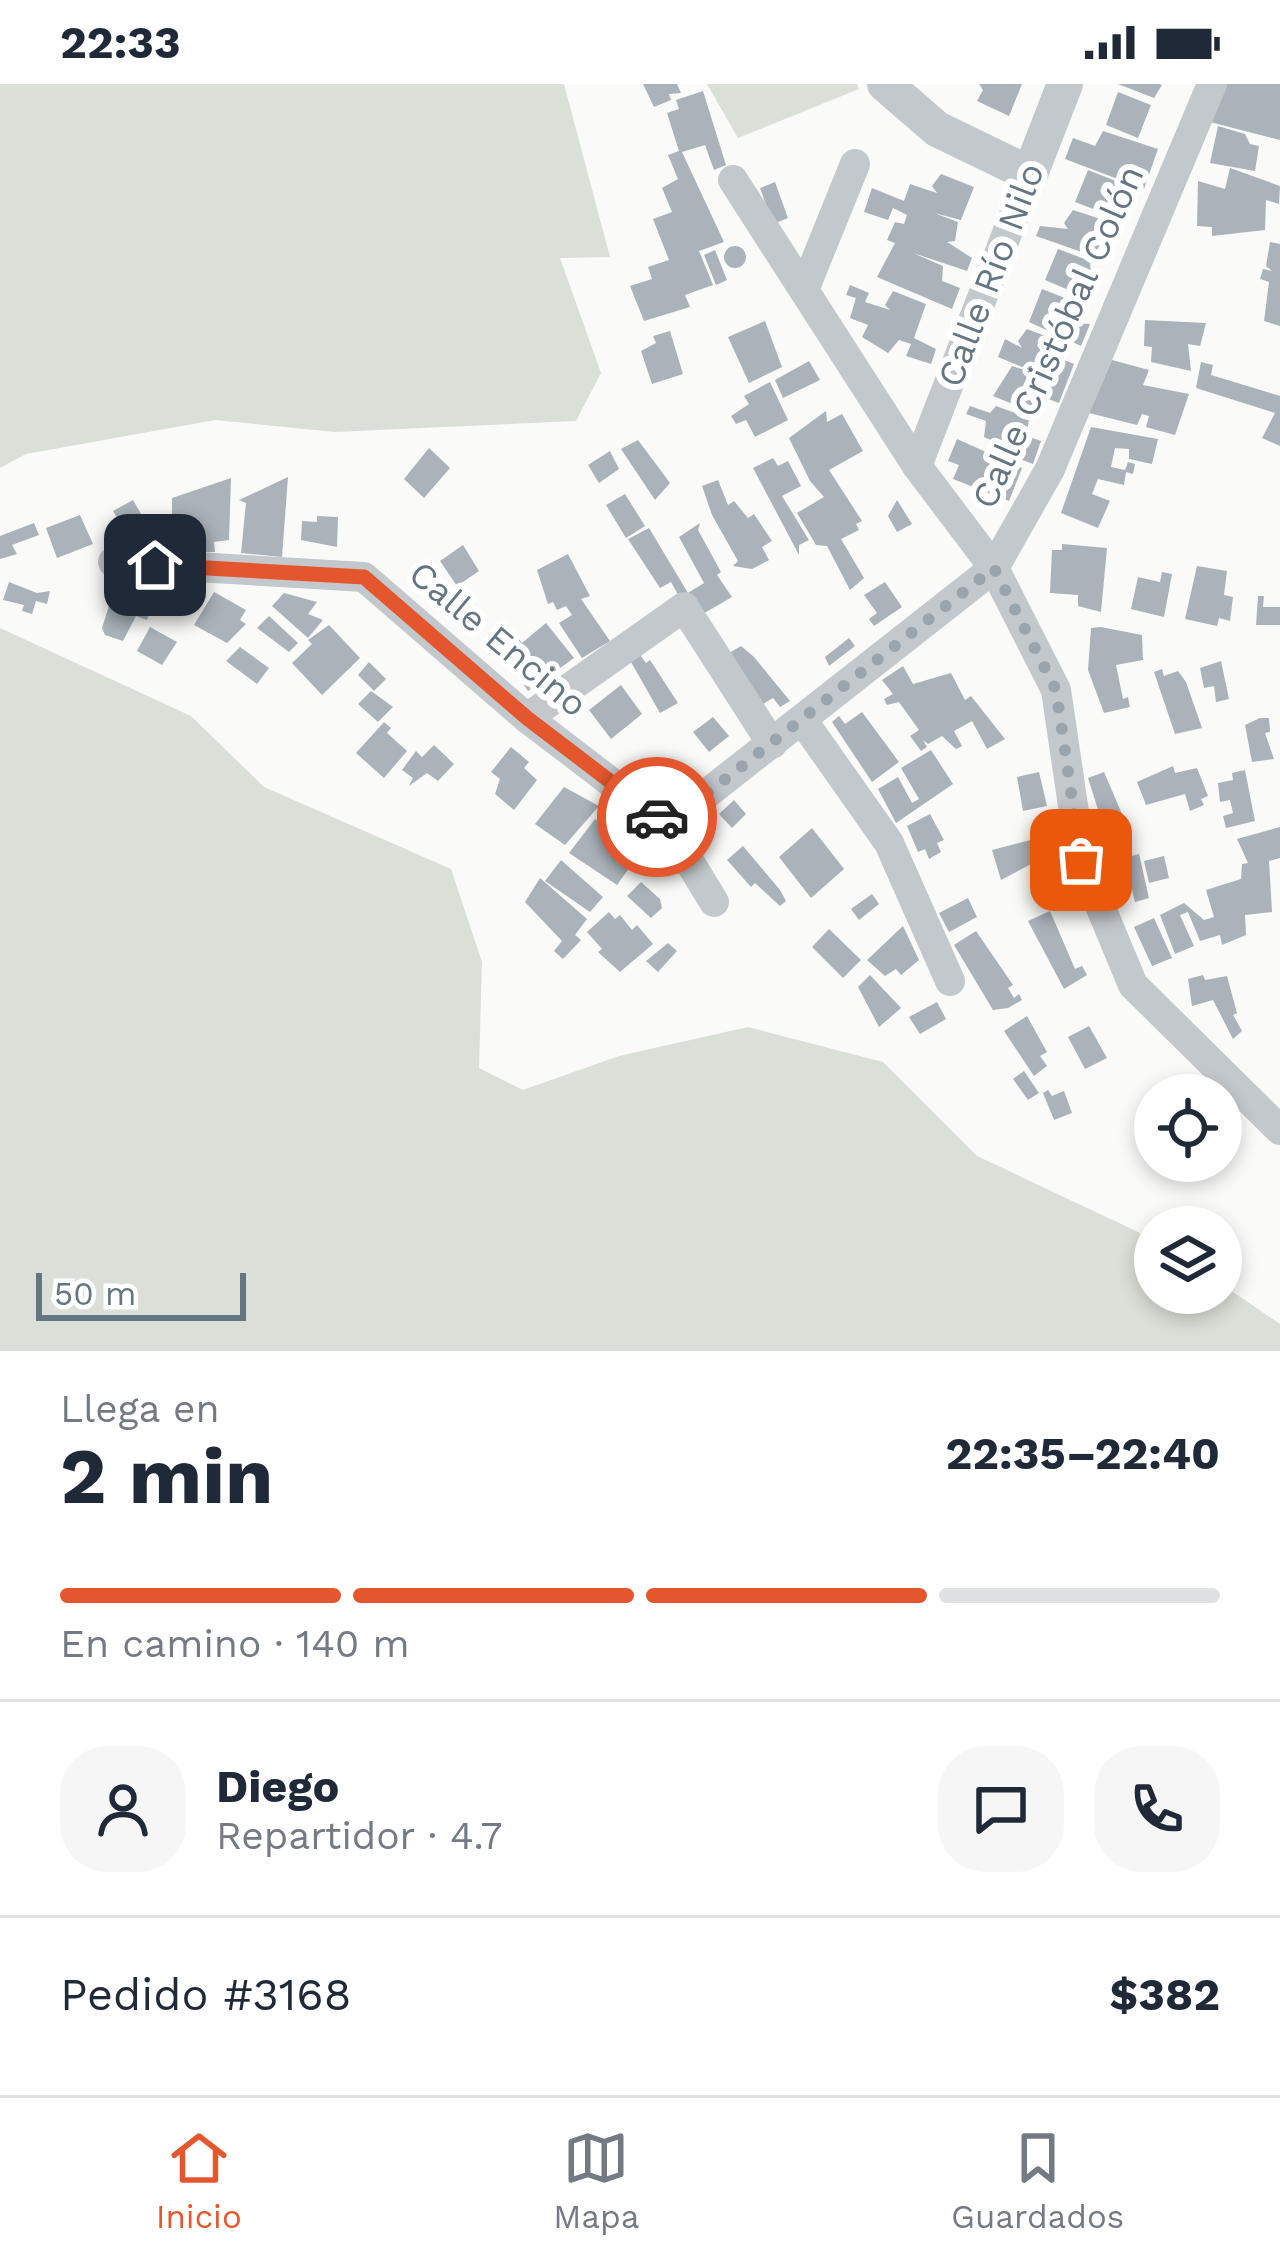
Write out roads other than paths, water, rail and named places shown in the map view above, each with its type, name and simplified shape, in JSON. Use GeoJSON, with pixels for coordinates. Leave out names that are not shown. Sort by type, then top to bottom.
{"type":"FeatureCollection","features":[{"type":"Feature","properties":{"kind":"street"},"geometry":{"type":"LineString","coordinates":[[886,84],[937,129],[1030,174]]}},
{"type":"Feature","properties":{"kind":"street","name":"Calle Río Nilo"},"geometry":{"type":"LineString","coordinates":[[917,466],[1066,84]]}},
{"type":"Feature","properties":{"kind":"street","name":"Calle Cristóbal Colón"},"geometry":{"type":"LineString","coordinates":[[667,825],[994,568],[1050,469],[1212,84]]}},
{"type":"Feature","properties":{"kind":"street"},"geometry":{"type":"LineString","coordinates":[[804,290],[856,164]]}},
{"type":"Feature","properties":{"kind":"street"},"geometry":{"type":"LineString","coordinates":[[733,180],[917,466],[994,568],[1056,690],[1081,860],[1133,986],[1280,1130]]}},
{"type":"Feature","properties":{"kind":"street","name":"Calle Encino"},"geometry":{"type":"LineString","coordinates":[[113,562],[364,577],[527,718],[667,825]]}},
{"type":"Feature","properties":{"kind":"street"},"geometry":{"type":"LineString","coordinates":[[527,718],[685,607],[772,744]]}},
{"type":"Feature","properties":{"kind":"street"},"geometry":{"type":"LineString","coordinates":[[802,721],[889,843],[950,980]]}},
{"type":"Feature","properties":{"kind":"street"},"geometry":{"type":"LineString","coordinates":[[667,825],[714,902]]}}]}
